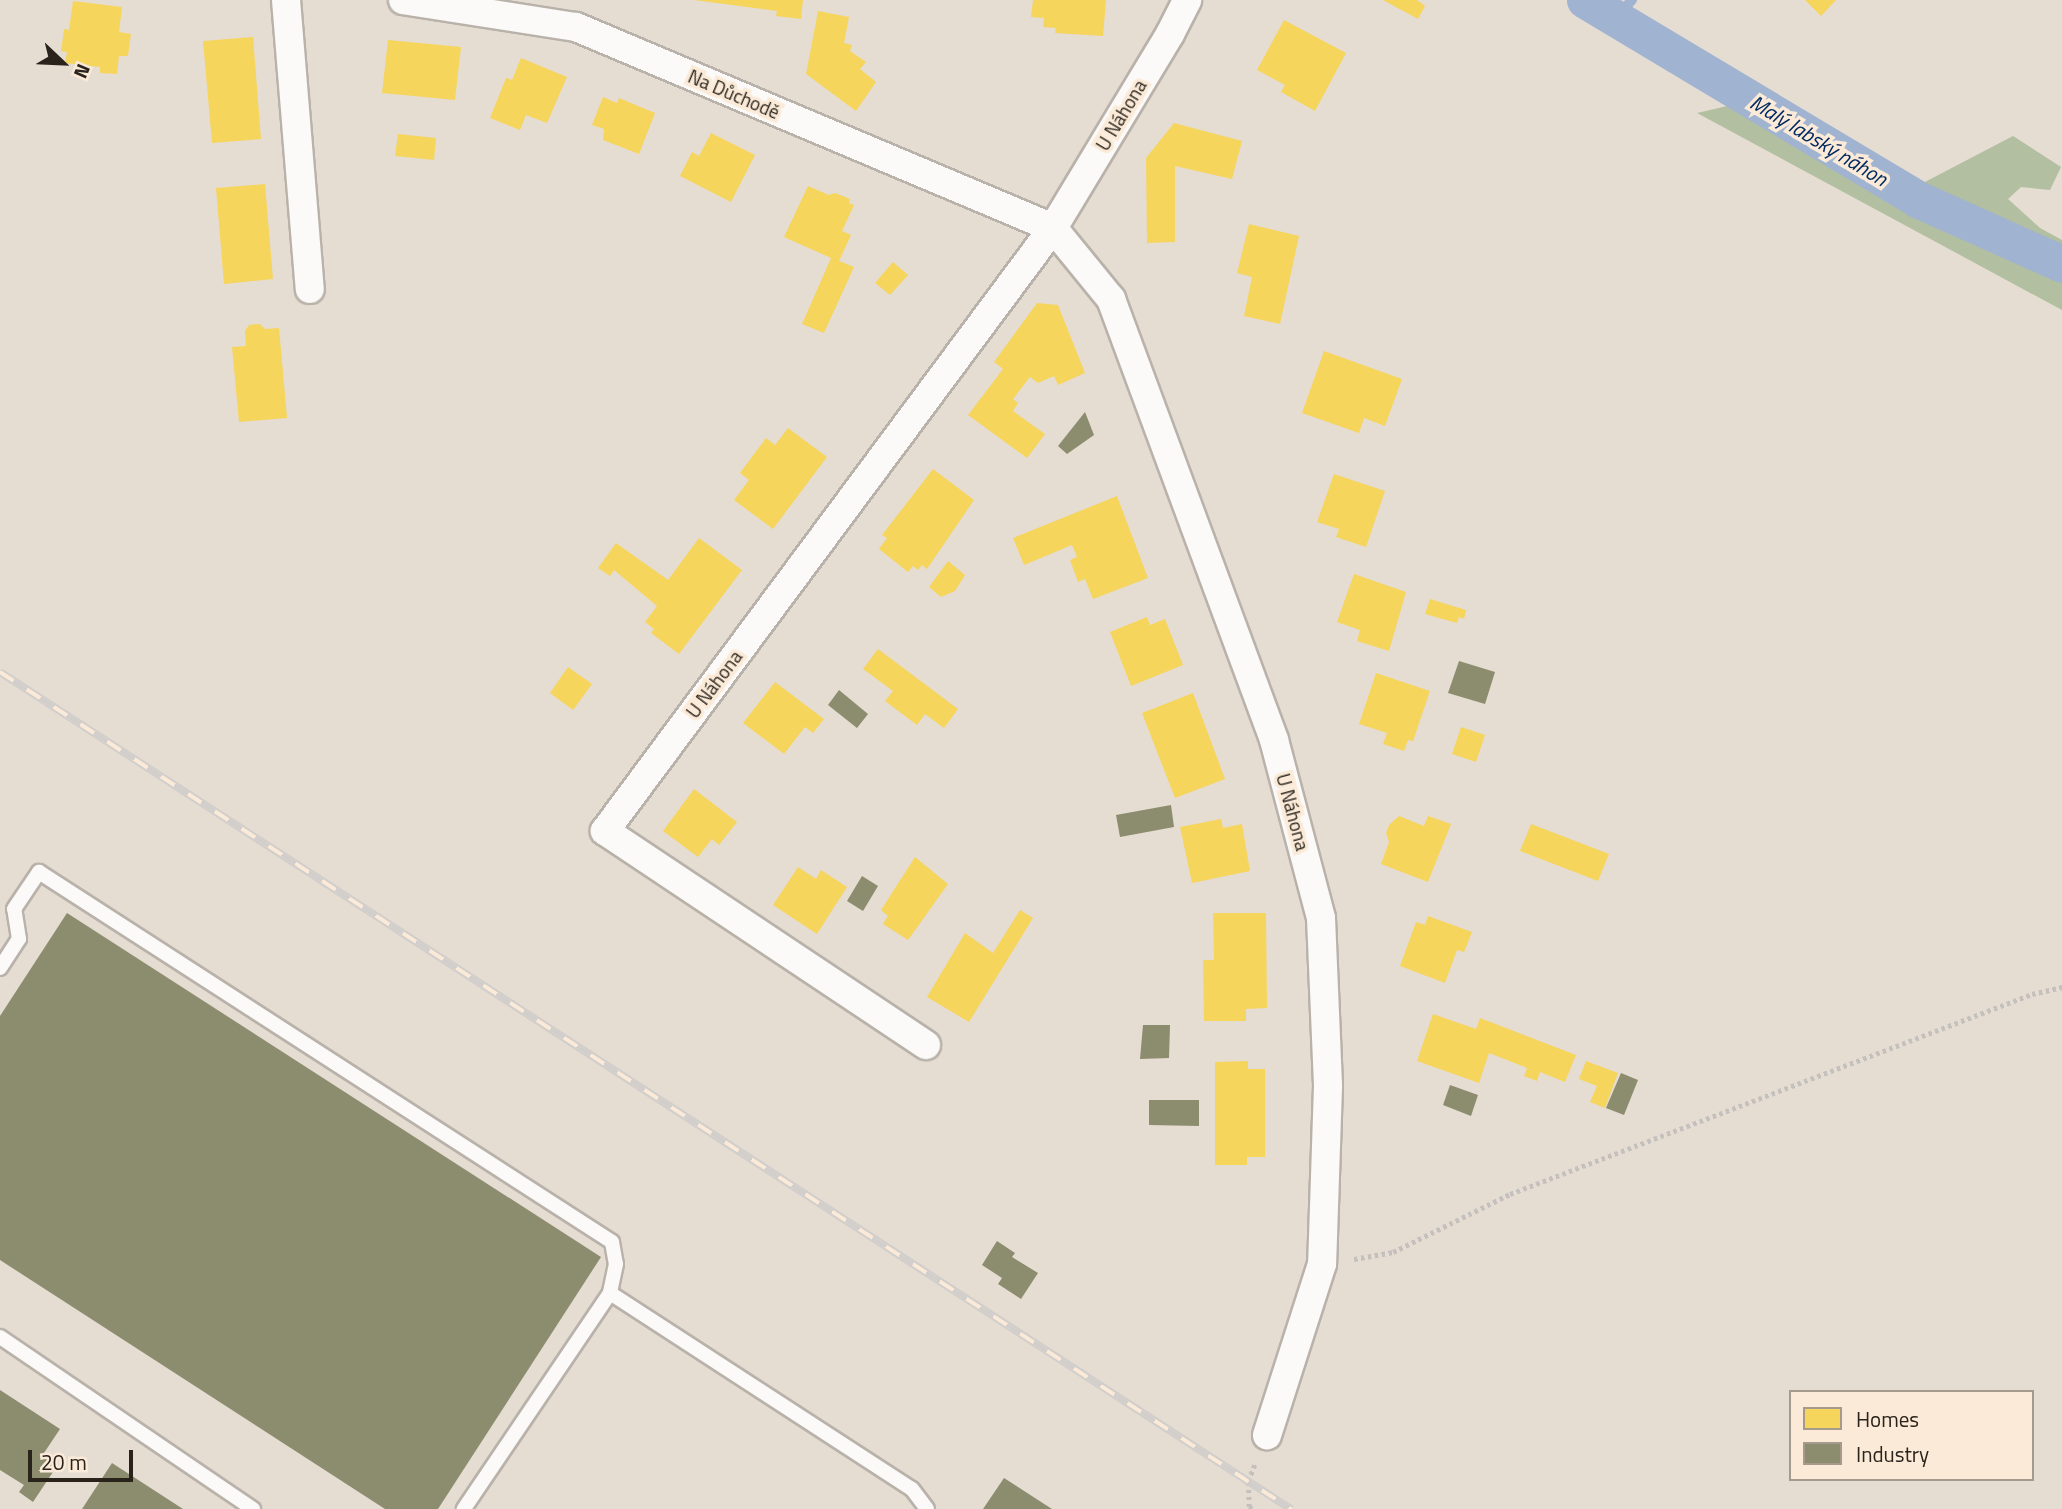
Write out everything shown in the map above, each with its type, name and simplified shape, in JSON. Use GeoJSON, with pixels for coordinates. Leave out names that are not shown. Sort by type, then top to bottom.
{"type":"FeatureCollection","features":[{"type":"Feature","properties":{"kind":"street"},"geometry":{"type":"LineString","coordinates":[[286,0],[310,289]]}},
{"type":"Feature","properties":{"kind":"street","name":"Na Důchodě"},"geometry":{"type":"LineString","coordinates":[[403,0],[576,27],[1053,228]]}},
{"type":"Feature","properties":{"kind":"street","name":"U Náhona"},"geometry":{"type":"LineString","coordinates":[[926,1045],[605,831],[1053,228],[1170,34],[1186,0]]}},
{"type":"Feature","properties":{"kind":"street","name":"U Náhona"},"geometry":{"type":"LineString","coordinates":[[1053,228],[1111,299],[1274,740],[1321,918],[1328,1086],[1322,1264],[1267,1435]]}},
{"type":"Feature","properties":{"kind":"lane"},"geometry":{"type":"LineString","coordinates":[[0,968],[19,939],[14,909],[39,872],[612,1242],[616,1264],[610,1293],[464,1509]]}},
{"type":"Feature","properties":{"kind":"lane"},"geometry":{"type":"LineString","coordinates":[[610,1293],[912,1489],[927,1509]]}},
{"type":"Feature","properties":{"kind":"lane"},"geometry":{"type":"LineString","coordinates":[[0,1338],[253,1509]]}},
{"type":"Feature","properties":{"kind":"path"},"geometry":{"type":"LineString","coordinates":[[1322,1264],[1393,1252],[1510,1194],[2032,994],[2062,987]]}},
{"type":"Feature","properties":{"kind":"path"},"geometry":{"type":"LineString","coordinates":[[1252,1509],[1249,1507],[1248,1481],[1267,1435]]}},
{"type":"Feature","properties":{"kind":"green space"},"geometry":{"type":"Polygon","coordinates":[[[1775,95],[1923,183],[2013,136],[2061,167],[2050,190],[2021,187],[2008,199],[2040,228],[2062,240],[2062,310],[1697,113],[1775,95]]]}},
{"type":"Feature","properties":{"kind":"building: Homes"},"geometry":{"type":"Polygon","coordinates":[[[694,0],[803,0],[801,19],[776,16],[777,11],[694,0]]]}},
{"type":"Feature","properties":{"kind":"building: Homes"},"geometry":{"type":"Polygon","coordinates":[[[1033,0],[1106,0],[1103,36],[1055,33],[1056,28],[1043,27],[1044,18],[1031,17],[1033,0]]]}},
{"type":"Feature","properties":{"kind":"building: Homes"},"geometry":{"type":"Polygon","coordinates":[[[1383,0],[1417,0],[1425,6],[1418,19],[1383,0]]]}},
{"type":"Feature","properties":{"kind":"building: Homes"},"geometry":{"type":"Polygon","coordinates":[[[1805,0],[1836,0],[1821,16],[1805,0]]]}},
{"type":"Feature","properties":{"kind":"building: Homes"},"geometry":{"type":"Polygon","coordinates":[[[73,1],[122,7],[119,32],[131,34],[128,56],[119,56],[117,74],[100,73],[100,67],[65,63],[67,52],[61,51],[64,29],[69,30],[73,1]]]}},
{"type":"Feature","properties":{"kind":"building: Homes"},"geometry":{"type":"Polygon","coordinates":[[[818,11],[849,17],[844,43],[852,45],[850,51],[866,62],[860,69],[876,82],[856,111],[806,74],[818,11]]]}},
{"type":"Feature","properties":{"kind":"building: Homes"},"geometry":{"type":"Polygon","coordinates":[[[1284,20],[1346,53],[1315,111],[1281,92],[1285,85],[1257,70],[1284,20]]]}},
{"type":"Feature","properties":{"kind":"building: Homes"},"geometry":{"type":"Polygon","coordinates":[[[253,37],[261,139],[212,143],[203,41],[253,37]]]}},
{"type":"Feature","properties":{"kind":"building: Homes"},"geometry":{"type":"Polygon","coordinates":[[[388,40],[461,47],[455,100],[382,93],[388,40]]]}},
{"type":"Feature","properties":{"kind":"building: Homes"},"geometry":{"type":"Polygon","coordinates":[[[521,58],[567,77],[547,123],[526,115],[520,130],[490,118],[506,78],[512,80],[521,58]]]}},
{"type":"Feature","properties":{"kind":"building: Homes"},"geometry":{"type":"Polygon","coordinates":[[[603,97],[617,103],[619,98],[655,113],[639,154],[603,140],[604,129],[592,125],[603,97]]]}},
{"type":"Feature","properties":{"kind":"building: Homes"},"geometry":{"type":"Polygon","coordinates":[[[1174,123],[1242,141],[1232,179],[1175,166],[1175,242],[1147,243],[1146,158],[1174,123]]]}},
{"type":"Feature","properties":{"kind":"building: Homes"},"geometry":{"type":"Polygon","coordinates":[[[711,133],[755,155],[731,202],[680,176],[692,152],[699,156],[711,133]]]}},
{"type":"Feature","properties":{"kind":"building: Homes"},"geometry":{"type":"Polygon","coordinates":[[[398,134],[436,138],[434,160],[395,156],[398,134]]]}},
{"type":"Feature","properties":{"kind":"building: Homes"},"geometry":{"type":"Polygon","coordinates":[[[265,184],[273,279],[224,284],[216,188],[265,184]]]}},
{"type":"Feature","properties":{"kind":"building: Homes"},"geometry":{"type":"Polygon","coordinates":[[[808,186],[829,195],[835,193],[850,199],[849,203],[854,205],[842,231],[851,235],[839,261],[854,267],[824,333],[802,324],[831,258],[784,237],[808,186]]]}},
{"type":"Feature","properties":{"kind":"building: Homes"},"geometry":{"type":"Polygon","coordinates":[[[1249,224],[1299,236],[1280,324],[1244,316],[1252,277],[1237,273],[1249,224]]]}},
{"type":"Feature","properties":{"kind":"building: Homes"},"geometry":{"type":"Polygon","coordinates":[[[893,262],[908,275],[890,295],[875,283],[893,262]]]}},
{"type":"Feature","properties":{"kind":"building: Homes"},"geometry":{"type":"Polygon","coordinates":[[[1037,303],[1058,305],[1085,373],[1058,385],[1054,376],[1038,383],[1030,377],[1013,399],[1018,403],[1013,411],[1045,434],[1027,458],[968,415],[1003,369],[994,362],[1037,303]]]}},
{"type":"Feature","properties":{"kind":"building: Homes"},"geometry":{"type":"Polygon","coordinates":[[[260,324],[265,329],[279,328],[287,418],[239,422],[232,347],[246,346],[245,331],[249,325],[260,324]]]}},
{"type":"Feature","properties":{"kind":"building: Homes"},"geometry":{"type":"Polygon","coordinates":[[[1324,351],[1402,379],[1385,426],[1364,418],[1359,433],[1302,413],[1324,351]]]}},
{"type":"Feature","properties":{"kind":"building: Homes"},"geometry":{"type":"Polygon","coordinates":[[[788,428],[827,457],[773,529],[734,500],[749,480],[740,473],[766,438],[775,445],[788,428]]]}},
{"type":"Feature","properties":{"kind":"building: Homes"},"geometry":{"type":"Polygon","coordinates":[[[933,469],[974,500],[927,569],[922,565],[918,570],[913,566],[908,572],[879,549],[887,538],[882,535],[933,469]]]}},
{"type":"Feature","properties":{"kind":"building: Homes"},"geometry":{"type":"Polygon","coordinates":[[[1334,474],[1385,491],[1366,547],[1336,537],[1339,529],[1317,522],[1334,474]]]}},
{"type":"Feature","properties":{"kind":"building: Homes"},"geometry":{"type":"Polygon","coordinates":[[[1117,496],[1148,578],[1093,599],[1085,579],[1078,582],[1070,560],[1077,557],[1072,545],[1024,565],[1013,538],[1117,496]]]}},
{"type":"Feature","properties":{"kind":"building: Homes"},"geometry":{"type":"Polygon","coordinates":[[[699,538],[742,570],[679,654],[651,633],[654,629],[645,622],[657,606],[614,570],[610,576],[598,568],[616,543],[668,580],[699,538]]]}},
{"type":"Feature","properties":{"kind":"building: Homes"},"geometry":{"type":"Polygon","coordinates":[[[948,561],[965,575],[955,591],[941,597],[929,587],[948,561]]]}},
{"type":"Feature","properties":{"kind":"building: Homes"},"geometry":{"type":"Polygon","coordinates":[[[1354,574],[1406,592],[1389,651],[1357,641],[1360,630],[1337,622],[1354,574]]]}},
{"type":"Feature","properties":{"kind":"building: Homes"},"geometry":{"type":"Polygon","coordinates":[[[1430,599],[1466,610],[1464,619],[1459,617],[1457,623],[1425,614],[1430,599]]]}},
{"type":"Feature","properties":{"kind":"building: Homes"},"geometry":{"type":"Polygon","coordinates":[[[1147,617],[1150,625],[1165,619],[1183,665],[1131,686],[1110,632],[1147,617]]]}},
{"type":"Feature","properties":{"kind":"building: Homes"},"geometry":{"type":"Polygon","coordinates":[[[878,649],[958,709],[944,728],[925,714],[917,725],[885,701],[893,691],[863,669],[878,649]]]}},
{"type":"Feature","properties":{"kind":"building: Homes"},"geometry":{"type":"Polygon","coordinates":[[[568,667],[592,684],[573,710],[550,693],[568,667]]]}},
{"type":"Feature","properties":{"kind":"building: Homes"},"geometry":{"type":"Polygon","coordinates":[[[1376,673],[1430,691],[1413,741],[1408,740],[1404,751],[1383,744],[1387,733],[1359,724],[1376,673]]]}},
{"type":"Feature","properties":{"kind":"building: Homes"},"geometry":{"type":"Polygon","coordinates":[[[775,682],[824,719],[813,733],[805,727],[784,754],[743,723],[775,682]]]}},
{"type":"Feature","properties":{"kind":"building: Homes"},"geometry":{"type":"Polygon","coordinates":[[[1193,693],[1225,779],[1175,798],[1142,713],[1193,693]]]}},
{"type":"Feature","properties":{"kind":"building: Homes"},"geometry":{"type":"Polygon","coordinates":[[[1461,727],[1485,735],[1476,762],[1452,754],[1461,727]]]}},
{"type":"Feature","properties":{"kind":"building: Homes"},"geometry":{"type":"Polygon","coordinates":[[[694,789],[737,822],[719,845],[712,839],[698,857],[663,831],[694,789]]]}},
{"type":"Feature","properties":{"kind":"building: Homes"},"geometry":{"type":"Polygon","coordinates":[[[1399,816],[1424,826],[1428,816],[1451,824],[1428,882],[1381,864],[1389,842],[1386,833],[1389,825],[1399,816]]]}},
{"type":"Feature","properties":{"kind":"building: Homes"},"geometry":{"type":"Polygon","coordinates":[[[1221,819],[1223,828],[1242,824],[1250,871],[1192,883],[1180,827],[1221,819]]]}},
{"type":"Feature","properties":{"kind":"building: Homes"},"geometry":{"type":"Polygon","coordinates":[[[1531,824],[1609,854],[1598,881],[1520,851],[1531,824]]]}},
{"type":"Feature","properties":{"kind":"building: Homes"},"geometry":{"type":"Polygon","coordinates":[[[915,857],[948,884],[908,940],[883,924],[888,916],[881,910],[915,857]]]}},
{"type":"Feature","properties":{"kind":"building: Homes"},"geometry":{"type":"Polygon","coordinates":[[[798,867],[816,879],[821,870],[847,887],[817,934],[773,905],[798,867]]]}},
{"type":"Feature","properties":{"kind":"building: Homes"},"geometry":{"type":"Polygon","coordinates":[[[1020,910],[1033,918],[969,1022],[927,997],[965,933],[993,953],[1020,910]]]}},
{"type":"Feature","properties":{"kind":"building: Homes"},"geometry":{"type":"Polygon","coordinates":[[[1213,913],[1266,913],[1267,1008],[1246,1009],[1246,1021],[1204,1021],[1203,960],[1214,960],[1213,913]]]}},
{"type":"Feature","properties":{"kind":"building: Homes"},"geometry":{"type":"Polygon","coordinates":[[[1428,916],[1472,932],[1464,952],[1457,950],[1445,983],[1400,966],[1416,922],[1425,925],[1428,916]]]}},
{"type":"Feature","properties":{"kind":"building: Homes"},"geometry":{"type":"Polygon","coordinates":[[[1433,1014],[1476,1029],[1480,1018],[1576,1055],[1565,1082],[1540,1072],[1537,1081],[1524,1076],[1527,1068],[1489,1053],[1479,1083],[1417,1061],[1433,1014]]]}},
{"type":"Feature","properties":{"kind":"building: Homes"},"geometry":{"type":"Polygon","coordinates":[[[1248,1061],[1248,1069],[1265,1069],[1265,1157],[1247,1157],[1247,1165],[1215,1165],[1215,1062],[1248,1061]]]}},
{"type":"Feature","properties":{"kind":"building: Homes"},"geometry":{"type":"Polygon","coordinates":[[[1586,1061],[1618,1073],[1605,1108],[1590,1102],[1597,1086],[1579,1079],[1586,1061]]]}},
{"type":"Feature","properties":{"kind":"building: Industry"},"geometry":{"type":"Polygon","coordinates":[[[1085,412],[1094,435],[1067,454],[1058,446],[1085,412]]]}},
{"type":"Feature","properties":{"kind":"building: Industry"},"geometry":{"type":"Polygon","coordinates":[[[1459,661],[1495,672],[1485,704],[1448,693],[1459,661]]]}},
{"type":"Feature","properties":{"kind":"building: Industry"},"geometry":{"type":"Polygon","coordinates":[[[839,690],[868,714],[857,728],[828,705],[839,690]]]}},
{"type":"Feature","properties":{"kind":"building: Industry"},"geometry":{"type":"Polygon","coordinates":[[[1171,805],[1174,827],[1120,837],[1116,815],[1171,805]]]}},
{"type":"Feature","properties":{"kind":"building: Industry"},"geometry":{"type":"Polygon","coordinates":[[[862,876],[878,886],[863,911],[847,901],[862,876]]]}},
{"type":"Feature","properties":{"kind":"building: Industry"},"geometry":{"type":"Polygon","coordinates":[[[67,913],[601,1257],[438,1509],[385,1509],[0,1260],[0,1016],[67,913]]]}},
{"type":"Feature","properties":{"kind":"building: Industry"},"geometry":{"type":"Polygon","coordinates":[[[1143,1025],[1170,1025],[1169,1058],[1140,1059],[1143,1025]]]}},
{"type":"Feature","properties":{"kind":"building: Industry"},"geometry":{"type":"Polygon","coordinates":[[[1621,1073],[1638,1080],[1624,1115],[1606,1108],[1621,1073]]]}},
{"type":"Feature","properties":{"kind":"building: Industry"},"geometry":{"type":"Polygon","coordinates":[[[1450,1085],[1478,1095],[1471,1116],[1443,1105],[1450,1085]]]}},
{"type":"Feature","properties":{"kind":"building: Industry"},"geometry":{"type":"Polygon","coordinates":[[[1149,1100],[1199,1100],[1199,1126],[1149,1125],[1149,1100]]]}},
{"type":"Feature","properties":{"kind":"building: Industry"},"geometry":{"type":"Polygon","coordinates":[[[997,1241],[1015,1253],[1012,1257],[1038,1273],[1021,1299],[998,1284],[1002,1278],[982,1265],[997,1241]]]}},
{"type":"Feature","properties":{"kind":"building: Industry"},"geometry":{"type":"Polygon","coordinates":[[[0,1390],[60,1429],[42,1456],[57,1466],[33,1502],[19,1492],[24,1485],[0,1470],[0,1390]]]}},
{"type":"Feature","properties":{"kind":"building: Industry"},"geometry":{"type":"Polygon","coordinates":[[[112,1463],[183,1509],[82,1509],[112,1463]]]}},
{"type":"Feature","properties":{"kind":"building: Industry"},"geometry":{"type":"Polygon","coordinates":[[[1004,1478],[1052,1509],[983,1509],[1004,1478]]]}},
{"type":"Feature","properties":{"kind":"waterway","name":"Malý labský náhon"},"geometry":{"type":"LineString","coordinates":[[1585,0],[1917,199],[2062,264]]}},
{"type":"Feature","properties":{"kind":"waterway"},"geometry":{"type":"LineString","coordinates":[[1617,17],[1632,0]]}},
{"type":"Feature","properties":{"kind":"railway"},"geometry":{"type":"LineString","coordinates":[[0,672],[1291,1509]]}}]}
